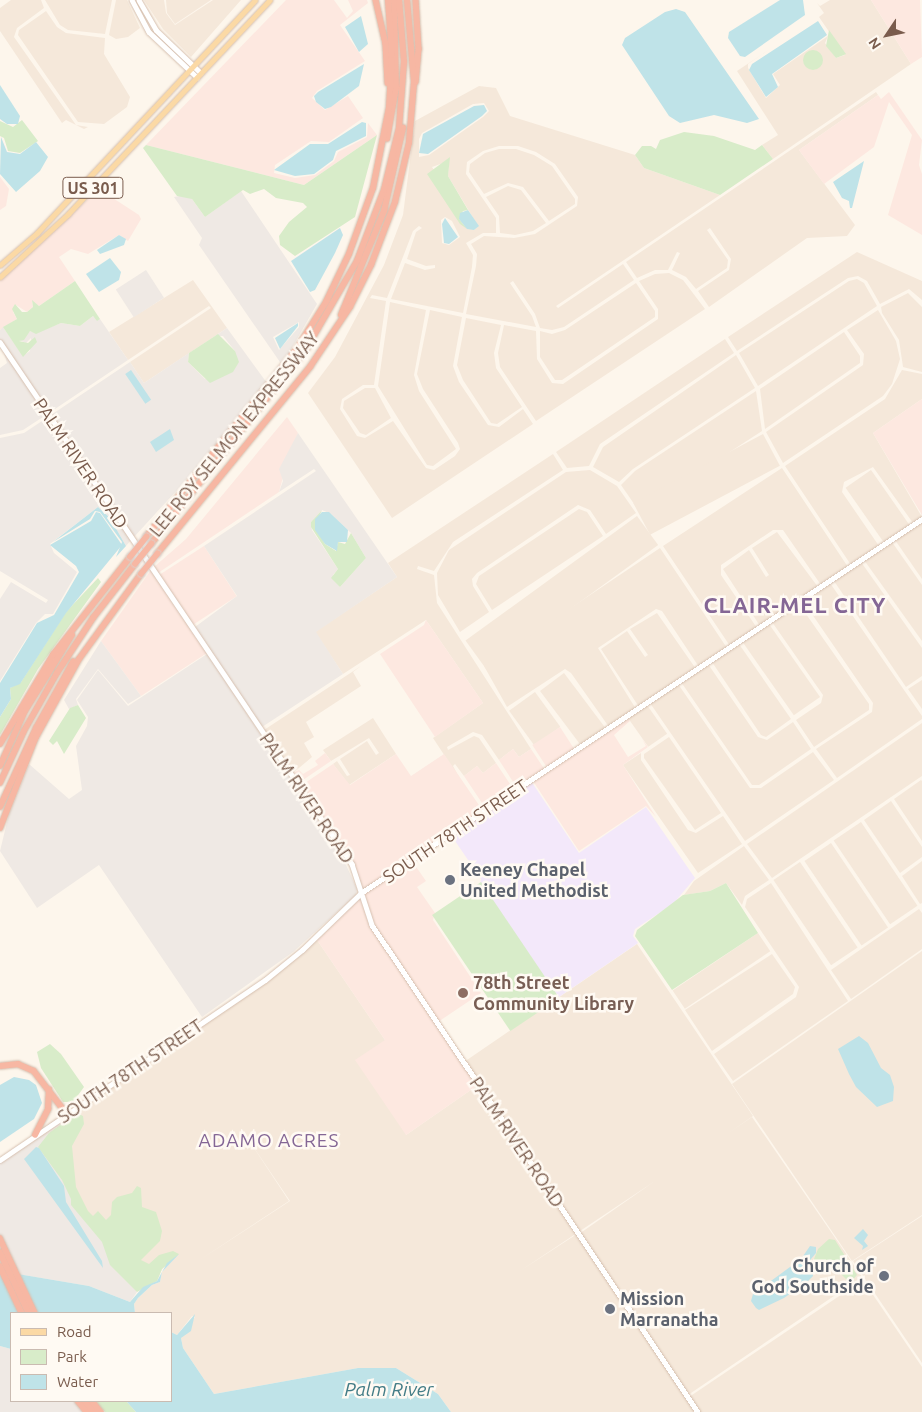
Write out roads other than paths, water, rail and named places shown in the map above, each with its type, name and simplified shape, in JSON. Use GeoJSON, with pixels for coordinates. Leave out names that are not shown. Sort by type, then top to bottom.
{"type":"FeatureCollection","features":[{"type":"Feature","properties":{"kind":"highway"},"geometry":{"type":"LineString","coordinates":[[376,0],[386,44],[390,100]]}},
{"type":"Feature","properties":{"kind":"highway","name":"LEE ROY SELMON EXPRESSWAY"},"geometry":{"type":"LineString","coordinates":[[0,744],[40,674],[77,624],[288,360],[320,313],[357,235],[386,135],[392,55],[388,0]]}},
{"type":"Feature","properties":{"kind":"highway"},"geometry":{"type":"LineString","coordinates":[[386,135],[397,61],[394,0]]}},
{"type":"Feature","properties":{"kind":"highway"},"geometry":{"type":"LineString","coordinates":[[330,337],[378,228],[399,140],[404,90],[399,0]]}},
{"type":"Feature","properties":{"kind":"highway","name":"LEE ROY SELMON EXPRESSWAY"},"geometry":{"type":"LineString","coordinates":[[0,828],[35,739],[79,659],[105,620],[141,574],[297,384],[330,337],[360,286],[383,236],[400,186],[410,134],[414,91],[407,0]]}},
{"type":"Feature","properties":{"kind":"highway"},"geometry":{"type":"LineString","coordinates":[[414,91],[419,60],[416,0]]}},
{"type":"Feature","properties":{"kind":"highway"},"geometry":{"type":"LineString","coordinates":[[0,783],[24,731],[57,673],[93,618],[294,366],[324,322],[368,235],[399,140]]}},
{"type":"Feature","properties":{"kind":"highway"},"geometry":{"type":"LineString","coordinates":[[0,807],[60,685],[94,630],[105,620]]}},
{"type":"Feature","properties":{"kind":"highway"},"geometry":{"type":"LineString","coordinates":[[0,766],[26,711],[77,624]]}},
{"type":"Feature","properties":{"kind":"highway"},"geometry":{"type":"LineString","coordinates":[[0,1066],[14,1064],[28,1067],[48,1087],[67,1114]]}},
{"type":"Feature","properties":{"kind":"highway"},"geometry":{"type":"LineString","coordinates":[[36,1135],[48,1109],[48,1087]]}},
{"type":"Feature","properties":{"kind":"highway"},"geometry":{"type":"LineString","coordinates":[[0,1239],[35,1312]]}},
{"type":"Feature","properties":{"kind":"highway"},"geometry":{"type":"LineString","coordinates":[[0,1252],[28,1312]]}},
{"type":"Feature","properties":{"kind":"highway"},"geometry":{"type":"LineString","coordinates":[[0,1266],[22,1312]]}},
{"type":"Feature","properties":{"kind":"highway"},"geometry":{"type":"LineString","coordinates":[[79,1402],[87,1412]]}},
{"type":"Feature","properties":{"kind":"highway"},"geometry":{"type":"LineString","coordinates":[[86,1402],[94,1412]]}},
{"type":"Feature","properties":{"kind":"highway"},"geometry":{"type":"LineString","coordinates":[[93,1402],[101,1412]]}},
{"type":"Feature","properties":{"kind":"main road","name":"US 301"},"geometry":{"type":"LineString","coordinates":[[0,265],[37,233],[255,0]]}},
{"type":"Feature","properties":{"kind":"main road","name":"US 301"},"geometry":{"type":"LineString","coordinates":[[0,277],[44,238],[270,0]]}},
{"type":"Feature","properties":{"kind":"street"},"geometry":{"type":"LineString","coordinates":[[132,0],[149,32],[199,75]]}},
{"type":"Feature","properties":{"kind":"street"},"geometry":{"type":"LineString","coordinates":[[139,0],[156,30],[191,68]]}},
{"type":"Feature","properties":{"kind":"street","name":"PALM RIVER ROAD"},"geometry":{"type":"LineString","coordinates":[[0,342],[352,864],[361,894],[376,931],[698,1412]]}},
{"type":"Feature","properties":{"kind":"street","name":"SOUTH 78TH STREET"},"geometry":{"type":"LineString","coordinates":[[0,1160],[272,975],[361,894],[922,519]]}},
{"type":"Feature","properties":{"kind":"water"},"geometry":{"type":"Polygon","coordinates":[[[780,0],[803,0],[805,15],[745,57],[740,56],[728,38],[729,32],[780,0]]]}},
{"type":"Feature","properties":{"kind":"water"},"geometry":{"type":"Polygon","coordinates":[[[676,9],[685,12],[759,119],[747,123],[714,115],[680,123],[669,116],[622,45],[625,38],[665,12],[676,9]]]}},
{"type":"Feature","properties":{"kind":"water"},"geometry":{"type":"Polygon","coordinates":[[[361,16],[368,44],[359,52],[345,27],[361,16]]]}},
{"type":"Feature","properties":{"kind":"water"},"geometry":{"type":"Polygon","coordinates":[[[818,21],[827,35],[772,74],[778,87],[766,97],[749,70],[752,64],[818,21]]]}},
{"type":"Feature","properties":{"kind":"water"},"geometry":{"type":"Polygon","coordinates":[[[364,64],[359,86],[331,107],[325,109],[316,102],[314,96],[318,92],[364,64]]]}},
{"type":"Feature","properties":{"kind":"water"},"geometry":{"type":"Polygon","coordinates":[[[0,85],[20,116],[18,124],[7,124],[0,119],[0,85]]]}},
{"type":"Feature","properties":{"kind":"water"},"geometry":{"type":"Polygon","coordinates":[[[484,105],[487,111],[482,116],[428,154],[419,153],[423,134],[474,106],[484,105]]]}},
{"type":"Feature","properties":{"kind":"water"},"geometry":{"type":"Polygon","coordinates":[[[362,122],[366,123],[366,136],[336,151],[333,160],[314,174],[295,176],[274,170],[310,144],[328,144],[362,122]]]}},
{"type":"Feature","properties":{"kind":"water"},"geometry":{"type":"Polygon","coordinates":[[[1,137],[7,152],[20,154],[36,142],[48,157],[40,171],[16,192],[0,174],[1,137]]]}},
{"type":"Feature","properties":{"kind":"water"},"geometry":{"type":"Polygon","coordinates":[[[864,161],[852,208],[850,208],[849,201],[842,198],[833,182],[864,161]]]}},
{"type":"Feature","properties":{"kind":"water"},"geometry":{"type":"Polygon","coordinates":[[[468,210],[479,226],[474,230],[467,229],[459,219],[460,213],[468,210]]]}},
{"type":"Feature","properties":{"kind":"water"},"geometry":{"type":"Polygon","coordinates":[[[445,218],[458,237],[449,244],[444,243],[442,224],[445,218]]]}},
{"type":"Feature","properties":{"kind":"water"},"geometry":{"type":"Polygon","coordinates":[[[340,228],[343,235],[335,253],[315,290],[310,292],[291,261],[340,228]]]}},
{"type":"Feature","properties":{"kind":"water"},"geometry":{"type":"Polygon","coordinates":[[[119,235],[126,239],[124,245],[100,254],[97,250],[119,235]]]}},
{"type":"Feature","properties":{"kind":"water"},"geometry":{"type":"Polygon","coordinates":[[[110,258],[121,272],[119,280],[99,292],[86,274],[110,258]]]}},
{"type":"Feature","properties":{"kind":"water"},"geometry":{"type":"Polygon","coordinates":[[[298,323],[298,326],[280,349],[275,338],[298,323]]]}},
{"type":"Feature","properties":{"kind":"water"},"geometry":{"type":"Polygon","coordinates":[[[131,370],[151,400],[145,404],[125,374],[131,370]]]}},
{"type":"Feature","properties":{"kind":"water"},"geometry":{"type":"Polygon","coordinates":[[[170,429],[174,440],[156,452],[150,442],[170,429]]]}},
{"type":"Feature","properties":{"kind":"water"},"geometry":{"type":"Polygon","coordinates":[[[98,507],[110,518],[126,546],[116,557],[122,542],[100,512],[95,511],[90,519],[53,542],[98,507]]]}},
{"type":"Feature","properties":{"kind":"water"},"geometry":{"type":"Polygon","coordinates":[[[96,512],[100,513],[122,545],[66,613],[20,684],[10,688],[11,699],[0,717],[0,683],[37,623],[54,615],[79,572],[76,566],[50,545],[91,521],[96,512]]]}},
{"type":"Feature","properties":{"kind":"water"},"geometry":{"type":"Polygon","coordinates":[[[322,512],[329,512],[348,530],[347,542],[338,542],[337,551],[325,544],[315,530],[315,519],[322,512]]]}},
{"type":"Feature","properties":{"kind":"water"},"geometry":{"type":"Polygon","coordinates":[[[859,1036],[868,1043],[881,1068],[890,1075],[894,1087],[893,1101],[877,1107],[856,1087],[849,1074],[838,1049],[859,1036]]]}},
{"type":"Feature","properties":{"kind":"water"},"geometry":{"type":"Polygon","coordinates":[[[14,1077],[29,1080],[36,1085],[42,1103],[34,1119],[0,1142],[0,1085],[14,1077]]]}},
{"type":"Feature","properties":{"kind":"water"},"geometry":{"type":"Polygon","coordinates":[[[36,1147],[39,1148],[64,1186],[66,1202],[102,1261],[103,1268],[24,1159],[36,1147]]]}},
{"type":"Feature","properties":{"kind":"water"},"geometry":{"type":"Polygon","coordinates":[[[863,1229],[868,1235],[864,1241],[868,1246],[862,1250],[863,1246],[854,1238],[863,1229]]]}},
{"type":"Feature","properties":{"kind":"water"},"geometry":{"type":"Polygon","coordinates":[[[810,1246],[816,1247],[816,1253],[811,1259],[813,1276],[784,1298],[759,1310],[756,1308],[751,1301],[753,1294],[801,1259],[810,1246]]]}},
{"type":"Feature","properties":{"kind":"water"},"geometry":{"type":"Polygon","coordinates":[[[179,1254],[162,1272],[167,1263],[179,1254]]]}},
{"type":"Feature","properties":{"kind":"water"},"geometry":{"type":"Polygon","coordinates":[[[0,1271],[89,1286],[130,1302],[143,1287],[157,1281],[162,1272],[160,1282],[152,1285],[138,1298],[134,1304],[135,1312],[10,1312],[10,1349],[0,1346],[0,1271]]]}},
{"type":"Feature","properties":{"kind":"water","name":"Palm River"},"geometry":{"type":"Polygon","coordinates":[[[195,1314],[191,1331],[181,1338],[183,1348],[214,1394],[358,1368],[396,1368],[438,1394],[451,1412],[136,1412],[127,1402],[172,1402],[172,1332],[177,1335],[195,1314]]]}},
{"type":"Feature","properties":{"kind":"place","name":"Keeney Chapel United Methodist"},"geometry":{"type":"Point","coordinates":[450,880]}},
{"type":"Feature","properties":{"kind":"place","name":"78th Street Community Library"},"geometry":{"type":"Point","coordinates":[463,993]}},
{"type":"Feature","properties":{"kind":"place","name":"Church of God Southside"},"geometry":{"type":"Point","coordinates":[884,1276]}},
{"type":"Feature","properties":{"kind":"place","name":"Mission Marranatha"},"geometry":{"type":"Point","coordinates":[610,1309]}},
{"type":"Feature","properties":{"kind":"district","name":"CLAIR-MEL CITY"},"geometry":{"type":"Point","coordinates":[795,605]}},
{"type":"Feature","properties":{"kind":"district","name":"ADAMO ACRES"},"geometry":{"type":"Point","coordinates":[269,1141]}}]}
